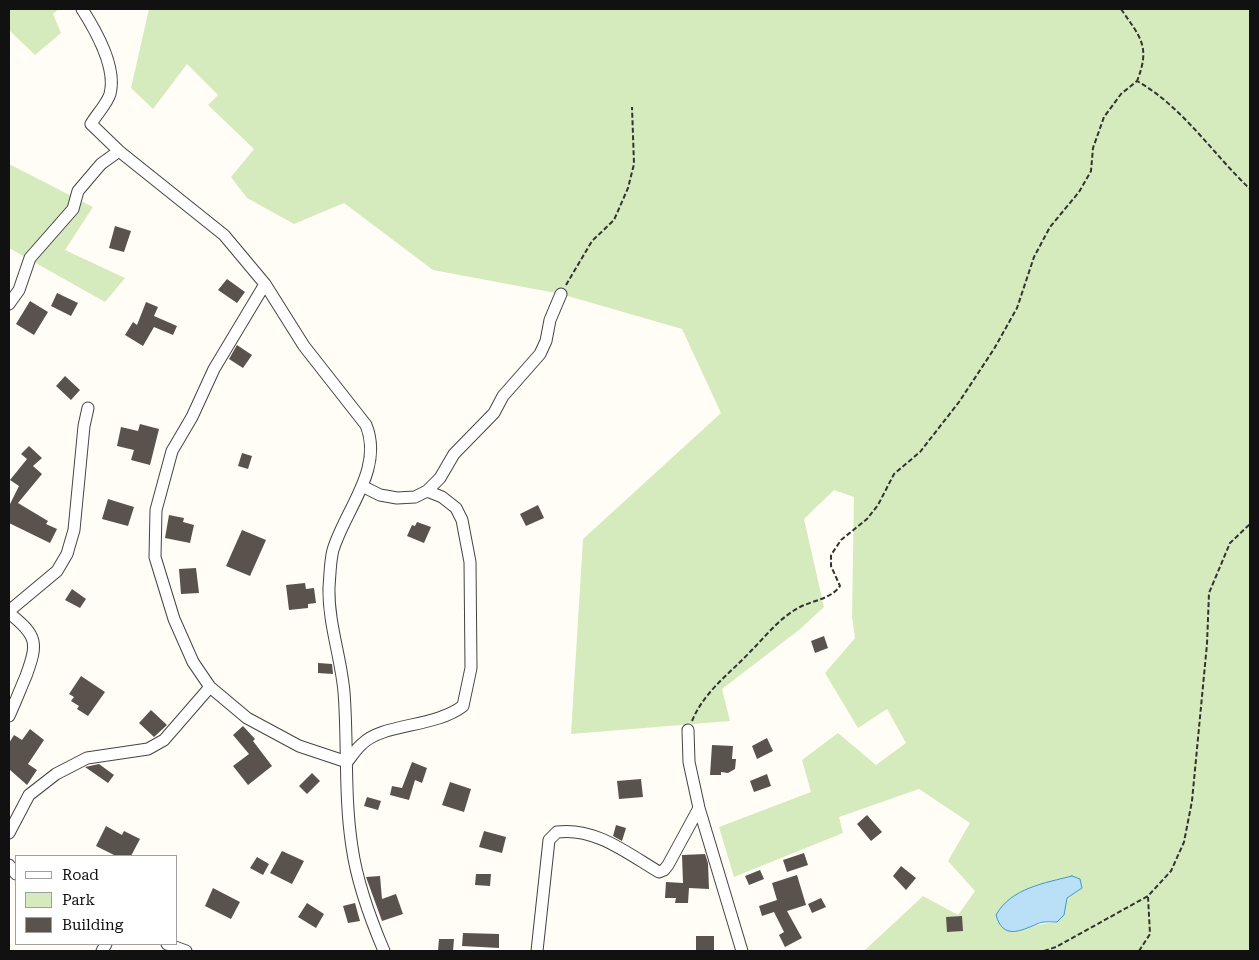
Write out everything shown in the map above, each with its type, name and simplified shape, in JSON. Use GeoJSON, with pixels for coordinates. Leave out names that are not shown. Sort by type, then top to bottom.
{"type":"FeatureCollection","features":[{"type":"Feature","properties":{"kind":"street"},"geometry":{"type":"LineString","coordinates":[[82,9],[100,38],[109,68],[110,94],[90,124],[119,151],[224,235],[265,284],[304,346],[366,425],[369,433],[369,461],[362,486],[333,550],[329,589],[332,625],[344,690],[352,847],[368,912],[384,951]]}},
{"type":"Feature","properties":{"kind":"street"},"geometry":{"type":"LineString","coordinates":[[9,304],[19,290],[30,258],[73,209],[78,191],[101,164],[119,151]]}},
{"type":"Feature","properties":{"kind":"street"},"geometry":{"type":"LineString","coordinates":[[265,284],[214,369],[192,417],[172,451],[156,510],[155,557],[174,619],[192,662],[210,687],[247,718],[299,746],[347,762]]}},
{"type":"Feature","properties":{"kind":"street"},"geometry":{"type":"LineString","coordinates":[[362,486],[380,495],[397,498],[414,496],[427,490],[440,478],[454,454],[494,413],[503,396],[540,354],[546,341],[550,320],[561,294]]}},
{"type":"Feature","properties":{"kind":"street"},"geometry":{"type":"LineString","coordinates":[[9,716],[35,652],[32,637],[26,627],[9,612],[57,571],[67,554],[74,530],[84,426],[88,408]]}},
{"type":"Feature","properties":{"kind":"street"},"geometry":{"type":"LineString","coordinates":[[347,762],[362,743],[375,735],[438,720],[453,714],[464,706],[471,668],[468,553],[462,520],[456,508],[442,497],[427,490]]}},
{"type":"Feature","properties":{"kind":"street"},"geometry":{"type":"LineString","coordinates":[[9,833],[29,795],[56,774],[87,758],[148,749],[164,740],[210,687]]}},
{"type":"Feature","properties":{"kind":"street"},"geometry":{"type":"LineString","coordinates":[[688,730],[688,762],[699,808],[742,951]]}},
{"type":"Feature","properties":{"kind":"street"},"geometry":{"type":"LineString","coordinates":[[537,951],[549,840],[556,832],[570,830],[600,837],[659,872],[668,865],[699,808]]}},
{"type":"Feature","properties":{"kind":"street"},"geometry":{"type":"LineString","coordinates":[[170,945],[186,951]]}},
{"type":"Feature","properties":{"kind":"path"},"geometry":{"type":"LineString","coordinates":[[688,730],[698,707],[716,685],[777,623],[800,607],[835,594],[840,586],[831,566],[830,555],[841,540],[867,519],[878,505],[894,474],[920,452],[959,402],[994,349],[1017,308],[1034,257],[1050,227],[1079,192],[1091,171],[1093,148],[1104,117],[1121,94],[1137,80],[1144,63],[1143,44],[1121,9]]}},
{"type":"Feature","properties":{"kind":"path"},"geometry":{"type":"LineString","coordinates":[[1137,80],[1148,86],[1185,119],[1250,189]]}},
{"type":"Feature","properties":{"kind":"path"},"geometry":{"type":"LineString","coordinates":[[561,294],[592,240],[614,220],[628,188],[634,164],[632,107]]}},
{"type":"Feature","properties":{"kind":"path"},"geometry":{"type":"LineString","coordinates":[[1044,951],[1056,947],[1148,896],[1171,871],[1184,842],[1192,801],[1210,594],[1230,543],[1250,524]]}},
{"type":"Feature","properties":{"kind":"path"},"geometry":{"type":"LineString","coordinates":[[1139,951],[1150,934],[1148,896]]}},
{"type":"Feature","properties":{"kind":"green space"},"geometry":{"type":"Polygon","coordinates":[[[9,9],[59,9],[53,14],[61,33],[35,55],[9,30],[9,9]]]}},
{"type":"Feature","properties":{"kind":"green space"},"geometry":{"type":"Polygon","coordinates":[[[149,9],[1250,9],[1250,951],[865,950],[923,896],[958,915],[975,891],[948,861],[970,823],[919,789],[839,817],[843,833],[734,877],[719,827],[811,792],[802,760],[838,733],[876,765],[906,743],[887,709],[858,728],[825,673],[855,638],[852,616],[854,497],[834,490],[804,519],[824,607],[799,630],[722,689],[730,721],[571,734],[583,539],[721,413],[682,329],[561,294],[433,270],[344,203],[294,224],[247,198],[231,177],[254,149],[208,105],[218,95],[187,64],[153,109],[131,88],[149,9]],[[1082,888],[1004,930],[1057,922],[1064,915],[1067,898],[1082,888]]]}},
{"type":"Feature","properties":{"kind":"green space"},"geometry":{"type":"Polygon","coordinates":[[[9,164],[93,207],[65,250],[125,278],[105,302],[9,248],[9,164]]]}},
{"type":"Feature","properties":{"kind":"water"},"geometry":{"type":"Polygon","coordinates":[[[1072,876],[1080,879],[1082,888],[1067,898],[1064,915],[1057,922],[1042,922],[1018,931],[1008,931],[999,923],[996,915],[1010,899],[1040,884],[1072,876]]]}},
{"type":"Feature","properties":{"kind":"building"},"geometry":{"type":"Polygon","coordinates":[[[115,226],[131,231],[124,252],[109,248],[115,226]]]}},
{"type":"Feature","properties":{"kind":"building"},"geometry":{"type":"Polygon","coordinates":[[[227,279],[245,292],[237,303],[218,290],[227,279]]]}},
{"type":"Feature","properties":{"kind":"building"},"geometry":{"type":"Polygon","coordinates":[[[57,293],[78,303],[71,316],[51,306],[57,293]]]}},
{"type":"Feature","properties":{"kind":"building"},"geometry":{"type":"Polygon","coordinates":[[[30,301],[48,312],[34,335],[16,324],[30,301]]]}},
{"type":"Feature","properties":{"kind":"building"},"geometry":{"type":"Polygon","coordinates":[[[146,302],[158,307],[154,316],[177,326],[173,335],[154,327],[143,346],[125,335],[133,322],[137,325],[146,302]]]}},
{"type":"Feature","properties":{"kind":"building"},"geometry":{"type":"Polygon","coordinates":[[[237,345],[252,355],[243,368],[229,359],[237,345]]]}},
{"type":"Feature","properties":{"kind":"building"},"geometry":{"type":"Polygon","coordinates":[[[65,376],[80,390],[71,400],[56,386],[65,376]]]}},
{"type":"Feature","properties":{"kind":"building"},"geometry":{"type":"Polygon","coordinates":[[[140,424],[159,429],[150,465],[131,460],[134,450],[117,446],[121,427],[138,431],[140,424]]]}},
{"type":"Feature","properties":{"kind":"building"},"geometry":{"type":"Polygon","coordinates":[[[29,446],[42,458],[33,466],[42,474],[18,503],[48,521],[46,524],[57,529],[50,543],[9,523],[9,506],[19,486],[10,480],[27,459],[21,454],[29,446]]]}},
{"type":"Feature","properties":{"kind":"building"},"geometry":{"type":"Polygon","coordinates":[[[242,453],[252,456],[248,469],[238,466],[242,453]]]}},
{"type":"Feature","properties":{"kind":"building"},"geometry":{"type":"Polygon","coordinates":[[[108,499],[134,507],[128,526],[102,519],[108,499]]]}},
{"type":"Feature","properties":{"kind":"building"},"geometry":{"type":"Polygon","coordinates":[[[538,505],[544,518],[526,526],[520,514],[538,505]]]}},
{"type":"Feature","properties":{"kind":"building"},"geometry":{"type":"Polygon","coordinates":[[[169,515],[184,518],[183,522],[194,525],[190,543],[165,538],[169,515]]]}},
{"type":"Feature","properties":{"kind":"building"},"geometry":{"type":"Polygon","coordinates":[[[417,522],[431,527],[424,543],[407,536],[412,525],[415,526],[417,522]]]}},
{"type":"Feature","properties":{"kind":"building"},"geometry":{"type":"Polygon","coordinates":[[[242,530],[266,540],[250,576],[226,566],[242,530]]]}},
{"type":"Feature","properties":{"kind":"building"},"geometry":{"type":"Polygon","coordinates":[[[196,568],[199,593],[181,594],[179,569],[196,568]]]}},
{"type":"Feature","properties":{"kind":"building"},"geometry":{"type":"Polygon","coordinates":[[[305,583],[306,589],[314,588],[316,603],[308,604],[308,608],[289,610],[286,585],[305,583]]]}},
{"type":"Feature","properties":{"kind":"building"},"geometry":{"type":"Polygon","coordinates":[[[72,589],[86,599],[80,608],[65,600],[72,589]]]}},
{"type":"Feature","properties":{"kind":"building"},"geometry":{"type":"Polygon","coordinates":[[[824,636],[828,648],[815,653],[811,641],[824,636]]]}},
{"type":"Feature","properties":{"kind":"building"},"geometry":{"type":"Polygon","coordinates":[[[318,663],[332,664],[333,674],[318,673],[318,663]]]}},
{"type":"Feature","properties":{"kind":"building"},"geometry":{"type":"Polygon","coordinates":[[[81,676],[105,692],[88,716],[77,709],[79,706],[71,701],[74,697],[69,694],[81,676]]]}},
{"type":"Feature","properties":{"kind":"building"},"geometry":{"type":"Polygon","coordinates":[[[151,710],[167,725],[154,737],[139,723],[151,710]]]}},
{"type":"Feature","properties":{"kind":"building"},"geometry":{"type":"Polygon","coordinates":[[[243,726],[255,739],[253,741],[272,766],[248,785],[233,766],[249,754],[233,735],[243,726]]]}},
{"type":"Feature","properties":{"kind":"building"},"geometry":{"type":"Polygon","coordinates":[[[30,729],[44,740],[28,764],[37,770],[27,785],[9,769],[9,743],[14,735],[22,740],[30,729]]]}},
{"type":"Feature","properties":{"kind":"building"},"geometry":{"type":"Polygon","coordinates":[[[767,738],[773,751],[757,759],[752,746],[767,738]]]}},
{"type":"Feature","properties":{"kind":"building"},"geometry":{"type":"Polygon","coordinates":[[[712,745],[733,746],[732,759],[736,759],[735,769],[728,773],[721,772],[721,775],[710,775],[712,745]]]}},
{"type":"Feature","properties":{"kind":"building"},"geometry":{"type":"Polygon","coordinates":[[[412,762],[427,768],[422,783],[415,780],[409,800],[390,795],[392,786],[402,788],[412,762]]]}},
{"type":"Feature","properties":{"kind":"building"},"geometry":{"type":"Polygon","coordinates":[[[99,764],[114,775],[108,783],[85,767],[99,764]]]}},
{"type":"Feature","properties":{"kind":"building"},"geometry":{"type":"Polygon","coordinates":[[[312,773],[320,781],[307,794],[299,786],[312,773]]]}},
{"type":"Feature","properties":{"kind":"building"},"geometry":{"type":"Polygon","coordinates":[[[767,774],[771,786],[754,792],[750,781],[767,774]]]}},
{"type":"Feature","properties":{"kind":"building"},"geometry":{"type":"Polygon","coordinates":[[[641,779],[643,797],[619,799],[617,781],[641,779]]]}},
{"type":"Feature","properties":{"kind":"building"},"geometry":{"type":"Polygon","coordinates":[[[450,782],[471,789],[464,812],[442,805],[450,782]]]}},
{"type":"Feature","properties":{"kind":"building"},"geometry":{"type":"Polygon","coordinates":[[[367,797],[381,801],[378,810],[364,806],[367,797]]]}},
{"type":"Feature","properties":{"kind":"building"},"geometry":{"type":"Polygon","coordinates":[[[867,815],[882,832],[871,841],[857,824],[867,815]]]}},
{"type":"Feature","properties":{"kind":"building"},"geometry":{"type":"Polygon","coordinates":[[[616,825],[626,828],[622,841],[613,836],[616,825]]]}},
{"type":"Feature","properties":{"kind":"building"},"geometry":{"type":"Polygon","coordinates":[[[106,826],[122,835],[124,831],[140,839],[132,855],[114,855],[96,846],[106,826]]]}},
{"type":"Feature","properties":{"kind":"building"},"geometry":{"type":"Polygon","coordinates":[[[484,831],[506,837],[502,853],[479,847],[484,831]]]}},
{"type":"Feature","properties":{"kind":"building"},"geometry":{"type":"Polygon","coordinates":[[[282,851],[304,861],[292,884],[270,873],[282,851]]]}},
{"type":"Feature","properties":{"kind":"building"},"geometry":{"type":"Polygon","coordinates":[[[804,853],[808,865],[787,872],[783,860],[804,853]]]}},
{"type":"Feature","properties":{"kind":"building"},"geometry":{"type":"Polygon","coordinates":[[[705,854],[708,863],[709,889],[689,888],[688,903],[675,903],[676,898],[665,898],[666,882],[683,883],[682,855],[705,854]]]}},
{"type":"Feature","properties":{"kind":"building"},"geometry":{"type":"Polygon","coordinates":[[[257,857],[269,864],[263,875],[250,868],[257,857]]]}},
{"type":"Feature","properties":{"kind":"building"},"geometry":{"type":"Polygon","coordinates":[[[901,866],[916,878],[906,890],[893,876],[901,866]]]}},
{"type":"Feature","properties":{"kind":"building"},"geometry":{"type":"Polygon","coordinates":[[[760,870],[764,879],[749,885],[745,876],[760,870]]]}},
{"type":"Feature","properties":{"kind":"building"},"geometry":{"type":"Polygon","coordinates":[[[476,874],[491,874],[490,886],[475,885],[476,874]]]}},
{"type":"Feature","properties":{"kind":"building"},"geometry":{"type":"Polygon","coordinates":[[[797,875],[806,905],[787,911],[802,938],[785,947],[779,935],[784,932],[774,912],[762,916],[759,906],[777,900],[772,883],[797,875]]]}},
{"type":"Feature","properties":{"kind":"building"},"geometry":{"type":"Polygon","coordinates":[[[380,876],[382,899],[396,894],[403,914],[382,921],[366,877],[380,876]]]}},
{"type":"Feature","properties":{"kind":"building"},"geometry":{"type":"Polygon","coordinates":[[[213,888],[240,902],[231,919],[205,906],[213,888]]]}},
{"type":"Feature","properties":{"kind":"building"},"geometry":{"type":"Polygon","coordinates":[[[821,898],[826,907],[812,913],[808,904],[821,898]]]}},
{"type":"Feature","properties":{"kind":"building"},"geometry":{"type":"Polygon","coordinates":[[[307,903],[324,914],[316,928],[298,917],[307,903]]]}},
{"type":"Feature","properties":{"kind":"building"},"geometry":{"type":"Polygon","coordinates":[[[355,903],[360,921],[348,923],[343,906],[355,903]]]}},
{"type":"Feature","properties":{"kind":"building"},"geometry":{"type":"Polygon","coordinates":[[[962,916],[963,931],[947,932],[946,917],[962,916]]]}},
{"type":"Feature","properties":{"kind":"building"},"geometry":{"type":"Polygon","coordinates":[[[463,933],[499,934],[499,948],[462,946],[463,933]]]}},
{"type":"Feature","properties":{"kind":"building"},"geometry":{"type":"Polygon","coordinates":[[[696,936],[714,936],[714,951],[696,951],[696,936]]]}},
{"type":"Feature","properties":{"kind":"building"},"geometry":{"type":"Polygon","coordinates":[[[439,939],[454,939],[453,951],[438,951],[439,939]]]}}]}
